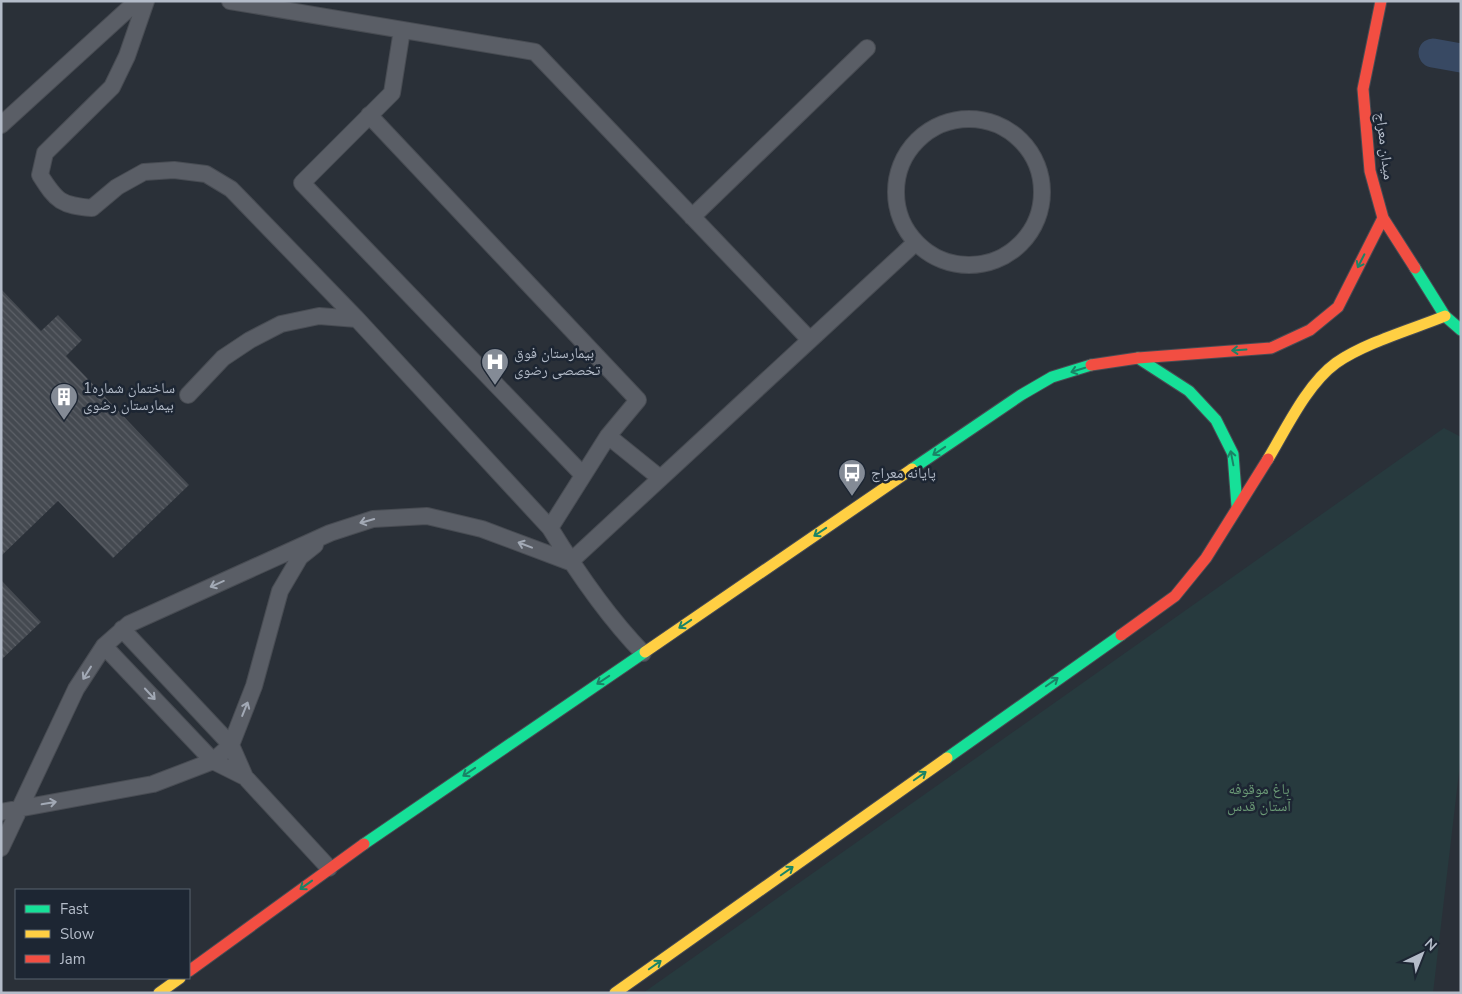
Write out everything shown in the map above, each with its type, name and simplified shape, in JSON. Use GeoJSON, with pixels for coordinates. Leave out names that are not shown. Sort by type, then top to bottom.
{"type":"FeatureCollection","features":[{"type":"Feature","properties":{"kind":"street","name":"میدان معراج"},"geometry":{"type":"LineString","coordinates":[[1381,1],[1378,8],[1363,89],[1370,170],[1383,218],[1445,316],[1461,330]]}},
{"type":"Feature","properties":{"kind":"street"},"geometry":{"type":"LineString","coordinates":[[190,970],[329,868],[1021,395],[1052,377],[1096,364],[1138,358],[1271,348],[1310,330],[1338,307],[1383,218]]}},
{"type":"Feature","properties":{"kind":"street"},"geometry":{"type":"LineString","coordinates":[[615,993],[1175,596],[1206,558],[1309,392],[1336,363],[1368,346],[1445,316]]}},
{"type":"Feature","properties":{"kind":"street"},"geometry":{"type":"LineString","coordinates":[[1138,358],[1189,391],[1216,420],[1233,454],[1237,506]]}},
{"type":"Feature","properties":{"kind":"street"},"geometry":{"type":"LineString","coordinates":[[160,993],[179,979]]}},
{"type":"Feature","properties":{"kind":"lane"},"geometry":{"type":"LineString","coordinates":[[1,125],[137,1]]}},
{"type":"Feature","properties":{"kind":"lane"},"geometry":{"type":"LineString","coordinates":[[146,1],[127,56],[112,87],[45,153],[40,175],[51,193],[67,205],[92,208],[117,187],[144,172],[174,170],[206,174],[231,189],[357,319],[550,528],[570,562],[627,637],[643,653]]}},
{"type":"Feature","properties":{"kind":"lane"},"geometry":{"type":"LineString","coordinates":[[230,1],[535,52],[810,340]]}},
{"type":"Feature","properties":{"kind":"lane"},"geometry":{"type":"LineString","coordinates":[[402,30],[392,93],[302,183],[584,475]]}},
{"type":"Feature","properties":{"kind":"lane"},"geometry":{"type":"LineString","coordinates":[[692,217],[867,48]]}},
{"type":"Feature","properties":{"kind":"lane"},"geometry":{"type":"LineString","coordinates":[[369,115],[638,400],[608,436],[550,528]]}},
{"type":"Feature","properties":{"kind":"lane"},"geometry":{"type":"LineString","coordinates":[[960,119],[968,119],[983,120],[1005,128],[1023,142],[1036,162],[1042,184],[1042,199],[1033,229],[1019,247],[1000,260],[977,266],[954,265],[933,257],[915,242],[902,224],[895,201],[896,178],[904,156],[918,138],[937,125],[960,119]]}},
{"type":"Feature","properties":{"kind":"lane"},"geometry":{"type":"LineString","coordinates":[[570,562],[915,242]]}},
{"type":"Feature","properties":{"kind":"lane"},"geometry":{"type":"LineString","coordinates":[[188,395],[223,358],[250,340],[281,324],[319,316],[357,319]]}},
{"type":"Feature","properties":{"kind":"lane"},"geometry":{"type":"LineString","coordinates":[[608,436],[660,478]]}},
{"type":"Feature","properties":{"kind":"lane"},"geometry":{"type":"LineString","coordinates":[[1,848],[76,689],[104,646],[128,624],[330,533],[373,519],[427,516],[482,529],[570,562]]}},
{"type":"Feature","properties":{"kind":"lane"},"geometry":{"type":"LineString","coordinates":[[1,812],[153,784],[213,761],[231,745],[254,686],[280,591],[300,556],[330,533]]}},
{"type":"Feature","properties":{"kind":"lane"},"geometry":{"type":"LineString","coordinates":[[122,629],[231,745],[245,777],[329,868]]}},
{"type":"Feature","properties":{"kind":"lane"},"geometry":{"type":"LineString","coordinates":[[104,646],[213,761],[245,777]]}},
{"type":"Feature","properties":{"kind":"green space","name":"باغ موقوفه آستان قدس"},"geometry":{"type":"Polygon","coordinates":[[[1444,428],[1461,437],[1461,755],[1433,993],[643,993],[1444,428]]]}},
{"type":"Feature","properties":{"kind":"building","name":"ساختمان شماره1 بیمارستان رضوی"},"geometry":{"type":"Polygon","coordinates":[[[1,289],[41,331],[58,315],[82,340],[66,356],[189,485],[113,558],[58,501],[1,556],[1,289]]]}},
{"type":"Feature","properties":{"kind":"building"},"geometry":{"type":"Polygon","coordinates":[[[1,580],[41,622],[1,660],[1,580]]]}},
{"type":"Feature","properties":{"kind":"waterway"},"geometry":{"type":"LineString","coordinates":[[1433,53],[1461,58]]}},
{"type":"Feature","properties":{"kind":"traffic: fast"},"geometry":{"type":"LineString","coordinates":[[1415,268],[1445,316],[1461,330]]}},
{"type":"Feature","properties":{"kind":"traffic: fast"},"geometry":{"type":"LineString","coordinates":[[1138,358],[1189,391],[1216,420],[1233,454],[1237,506]]}},
{"type":"Feature","properties":{"kind":"traffic: fast"},"geometry":{"type":"LineString","coordinates":[[912,469],[1021,395],[1052,377],[1091,365]]}},
{"type":"Feature","properties":{"kind":"traffic: fast"},"geometry":{"type":"LineString","coordinates":[[947,758],[1121,635]]}},
{"type":"Feature","properties":{"kind":"traffic: fast"},"geometry":{"type":"LineString","coordinates":[[364,844],[645,652]]}},
{"type":"Feature","properties":{"kind":"traffic: slow"},"geometry":{"type":"LineString","coordinates":[[1268,459],[1306,395],[1325,372],[1336,363],[1360,349],[1445,316]]}},
{"type":"Feature","properties":{"kind":"traffic: slow"},"geometry":{"type":"LineString","coordinates":[[645,652],[912,469]]}},
{"type":"Feature","properties":{"kind":"traffic: slow"},"geometry":{"type":"LineString","coordinates":[[615,993],[947,758]]}},
{"type":"Feature","properties":{"kind":"traffic: slow"},"geometry":{"type":"LineString","coordinates":[[159,993],[179,979]]}},
{"type":"Feature","properties":{"kind":"traffic: jam"},"geometry":{"type":"LineString","coordinates":[[1381,1],[1363,89],[1370,171],[1383,218],[1415,268]]}},
{"type":"Feature","properties":{"kind":"traffic: jam"},"geometry":{"type":"LineString","coordinates":[[1091,365],[1138,358],[1271,348],[1310,330],[1338,307],[1383,218]]}},
{"type":"Feature","properties":{"kind":"traffic: jam"},"geometry":{"type":"LineString","coordinates":[[1121,635],[1175,596],[1206,558],[1268,459]]}},
{"type":"Feature","properties":{"kind":"traffic: jam"},"geometry":{"type":"LineString","coordinates":[[190,970],[364,844]]}},
{"type":"Feature","properties":{"kind":"place","name":"بیمارستان فوق تخصصی رضوی"},"geometry":{"type":"Point","coordinates":[495,386]}},
{"type":"Feature","properties":{"kind":"place","name":"ساختمان شماره1 بیمارستان رضوی"},"geometry":{"type":"Point","coordinates":[64,421]}},
{"type":"Feature","properties":{"kind":"place","name":"پایانه معراج"},"geometry":{"type":"Point","coordinates":[852,497]}}]}
